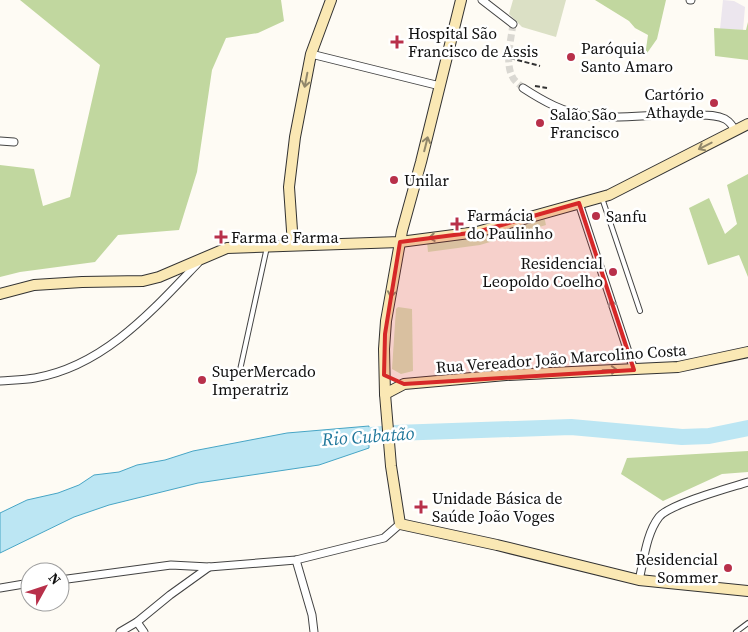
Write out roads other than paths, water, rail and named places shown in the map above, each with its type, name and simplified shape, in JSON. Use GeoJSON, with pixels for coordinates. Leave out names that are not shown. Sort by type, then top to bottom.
{"type":"FeatureCollection","features":[{"type":"Feature","properties":{"kind":"main road"},"geometry":{"type":"LineString","coordinates":[[293,245],[289,187],[295,138],[311,54],[331,0]]}},
{"type":"Feature","properties":{"kind":"main road"},"geometry":{"type":"LineString","coordinates":[[461,0],[400,242],[386,321],[384,375],[391,466],[400,524],[497,545],[639,580],[748,591]]}},
{"type":"Feature","properties":{"kind":"main road"},"geometry":{"type":"LineString","coordinates":[[0,294],[34,285],[143,281],[159,277],[227,248],[268,245],[400,242],[477,232],[609,195],[748,124]]}},
{"type":"Feature","properties":{"kind":"main road","name":"Rua Vereador João Marcolino Costa"},"geometry":{"type":"LineString","coordinates":[[384,375],[404,384],[506,374],[634,370],[678,367],[748,352]]}},
{"type":"Feature","properties":{"kind":"main road","name":"Rua Vereador João Marcolino Costa"},"geometry":{"type":"LineString","coordinates":[[386,398],[404,384]]}},
{"type":"Feature","properties":{"kind":"street"},"geometry":{"type":"LineString","coordinates":[[482,0],[513,24]]}},
{"type":"Feature","properties":{"kind":"street"},"geometry":{"type":"LineString","coordinates":[[311,54],[440,86]]}},
{"type":"Feature","properties":{"kind":"street"},"geometry":{"type":"LineString","coordinates":[[523,88],[547,104],[589,116],[644,116],[678,113],[714,116],[730,122],[735,130]]}},
{"type":"Feature","properties":{"kind":"street"},"geometry":{"type":"LineString","coordinates":[[0,141],[14,142]]}},
{"type":"Feature","properties":{"kind":"street"},"geometry":{"type":"LineString","coordinates":[[579,203],[634,370]]}},
{"type":"Feature","properties":{"kind":"street"},"geometry":{"type":"LineString","coordinates":[[0,381],[34,379],[55,373],[80,363],[110,346],[133,329],[200,260]]}},
{"type":"Feature","properties":{"kind":"street"},"geometry":{"type":"LineString","coordinates":[[639,580],[650,535],[661,514],[677,506],[748,482]]}},
{"type":"Feature","properties":{"kind":"street"},"geometry":{"type":"LineString","coordinates":[[70,579],[171,565],[209,567],[296,560],[384,538],[400,524]]}},
{"type":"Feature","properties":{"kind":"street"},"geometry":{"type":"LineString","coordinates":[[296,560],[312,615],[314,632]]}},
{"type":"Feature","properties":{"kind":"street"},"geometry":{"type":"LineString","coordinates":[[120,632],[137,622],[209,567]]}},
{"type":"Feature","properties":{"kind":"street"},"geometry":{"type":"LineString","coordinates":[[0,588],[20,585]]}},
{"type":"Feature","properties":{"kind":"street"},"geometry":{"type":"LineString","coordinates":[[137,622],[144,632]]}},
{"type":"Feature","properties":{"kind":"lane"},"geometry":{"type":"LineString","coordinates":[[602,196],[640,311]]}},
{"type":"Feature","properties":{"kind":"lane"},"geometry":{"type":"LineString","coordinates":[[240,370],[268,245]]}},
{"type":"Feature","properties":{"kind":"lane"},"geometry":{"type":"LineString","coordinates":[[736,632],[748,623]]}},
{"type":"Feature","properties":{"kind":"water"},"geometry":{"type":"Polygon","coordinates":[[[369,426],[369,448],[319,465],[198,483],[109,505],[74,517],[0,553],[0,513],[27,500],[58,493],[79,485],[94,475],[119,472],[137,465],[165,460],[193,451],[287,433],[369,426]]]}},
{"type":"Feature","properties":{"kind":"waterway","name":"Rio Cubatão"},"geometry":{"type":"LineString","coordinates":[[349,437],[394,433],[571,427],[682,437],[709,436],[748,428]]}},
{"type":"Feature","properties":{"kind":"tunnel"},"geometry":{"type":"LineString","coordinates":[[513,24],[509,64],[513,78],[523,88]]}},
{"type":"Feature","properties":{"kind":"place","name":"Hospital São Francisco de Assis"},"geometry":{"type":"Point","coordinates":[397,42]}},
{"type":"Feature","properties":{"kind":"place","name":"Paróquia Santo Amaro"},"geometry":{"type":"Point","coordinates":[571,57]}},
{"type":"Feature","properties":{"kind":"place","name":"Cartório Athayde"},"geometry":{"type":"Point","coordinates":[714,103]}},
{"type":"Feature","properties":{"kind":"place","name":"Salão São Francisco"},"geometry":{"type":"Point","coordinates":[540,123]}},
{"type":"Feature","properties":{"kind":"place","name":"Unilar"},"geometry":{"type":"Point","coordinates":[394,180]}},
{"type":"Feature","properties":{"kind":"place","name":"Sanfu"},"geometry":{"type":"Point","coordinates":[596,216]}},
{"type":"Feature","properties":{"kind":"place","name":"Farmácia do Paulinho"},"geometry":{"type":"Point","coordinates":[457,224]}},
{"type":"Feature","properties":{"kind":"place","name":"Farma e Farma"},"geometry":{"type":"Point","coordinates":[221,237]}},
{"type":"Feature","properties":{"kind":"place","name":"Residencial Leopoldo Coelho"},"geometry":{"type":"Point","coordinates":[613,272]}},
{"type":"Feature","properties":{"kind":"place","name":"SuperMercado Imperatriz"},"geometry":{"type":"Point","coordinates":[202,380]}},
{"type":"Feature","properties":{"kind":"place","name":"Unidade Básica de Saúde João Voges"},"geometry":{"type":"Point","coordinates":[421,507]}},
{"type":"Feature","properties":{"kind":"place","name":"Residencial Sommer"},"geometry":{"type":"Point","coordinates":[728,568]}}]}
